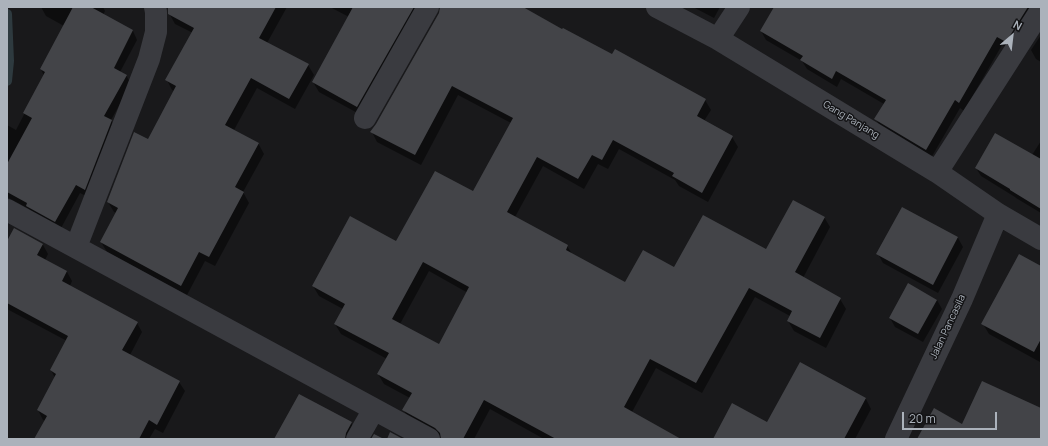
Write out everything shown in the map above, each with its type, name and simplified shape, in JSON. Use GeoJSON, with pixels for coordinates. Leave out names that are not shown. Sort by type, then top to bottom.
{"type":"FeatureCollection","features":[{"type":"Feature","properties":{"kind":"street"},"geometry":{"type":"LineString","coordinates":[[76,247],[149,59],[156,32],[155,7]]}},
{"type":"Feature","properties":{"kind":"street"},"geometry":{"type":"LineString","coordinates":[[365,118],[428,7]]}},
{"type":"Feature","properties":{"kind":"street","name":"Gang Panjang"},"geometry":{"type":"LineString","coordinates":[[657,7],[718,39],[937,172],[998,214],[1041,239]]}},
{"type":"Feature","properties":{"kind":"street"},"geometry":{"type":"LineString","coordinates":[[718,39],[739,7]]}},
{"type":"Feature","properties":{"kind":"street"},"geometry":{"type":"LineString","coordinates":[[937,172],[1041,10]]}},
{"type":"Feature","properties":{"kind":"street"},"geometry":{"type":"LineString","coordinates":[[7,210],[429,439]]}},
{"type":"Feature","properties":{"kind":"street","name":"Jalan Pancasila"},"geometry":{"type":"LineString","coordinates":[[896,439],[962,298],[998,214]]}},
{"type":"Feature","properties":{"kind":"street"},"geometry":{"type":"LineString","coordinates":[[357,439],[374,409]]}},
{"type":"Feature","properties":{"kind":"building"},"geometry":{"type":"Polygon","coordinates":[[[73,7],[91,7],[133,30],[114,68],[127,75],[104,116],[112,120],[85,190],[76,185],[55,222],[26,206],[27,203],[7,192],[7,164],[32,118],[23,113],[45,72],[40,69],[73,7]]]}},
{"type":"Feature","properties":{"kind":"building"},"geometry":{"type":"Polygon","coordinates":[[[168,7],[276,7],[259,38],[309,64],[289,99],[251,78],[225,125],[259,143],[235,187],[244,192],[209,257],[199,252],[181,286],[100,242],[118,208],[107,202],[134,132],[148,139],[176,86],[165,80],[194,28],[168,14],[168,7]]]}},
{"type":"Feature","properties":{"kind":"building"},"geometry":{"type":"Polygon","coordinates":[[[353,7],[414,7],[357,107],[312,82],[353,7]]]}},
{"type":"Feature","properties":{"kind":"building"},"geometry":{"type":"Polygon","coordinates":[[[440,7],[523,7],[562,29],[563,28],[612,54],[615,49],[706,99],[697,116],[733,136],[702,193],[672,176],[674,173],[613,140],[602,160],[592,155],[578,179],[537,157],[507,212],[568,245],[566,250],[625,282],[643,250],[674,267],[703,215],[766,249],[793,200],[825,217],[795,272],[841,298],[820,338],[787,321],[792,311],[749,288],[696,383],[650,359],[624,407],[681,439],[556,439],[484,400],[463,439],[441,439],[440,433],[435,428],[402,410],[412,393],[377,374],[389,353],[334,324],[345,304],[312,286],[350,216],[396,241],[435,171],[473,191],[513,118],[452,86],[415,155],[370,132],[439,13],[440,7]],[[423,262],[392,319],[439,344],[469,287],[423,262]]]}},
{"type":"Feature","properties":{"kind":"building"},"geometry":{"type":"Polygon","coordinates":[[[774,7],[1028,7],[1006,42],[997,37],[959,103],[955,100],[926,150],[874,119],[886,100],[836,71],[832,79],[800,60],[803,56],[760,31],[774,7]]]}},
{"type":"Feature","properties":{"kind":"building"},"geometry":{"type":"Polygon","coordinates":[[[995,133],[1041,159],[1041,209],[975,168],[995,133]]]}},
{"type":"Feature","properties":{"kind":"building"},"geometry":{"type":"Polygon","coordinates":[[[902,207],[958,237],[933,285],[876,254],[902,207]]]}},
{"type":"Feature","properties":{"kind":"building"},"geometry":{"type":"Polygon","coordinates":[[[14,228],[43,244],[37,255],[67,271],[62,281],[138,322],[122,350],[180,381],[157,425],[149,420],[139,439],[34,439],[47,416],[37,410],[56,374],[50,370],[68,336],[7,303],[7,241],[14,228]]]}},
{"type":"Feature","properties":{"kind":"building"},"geometry":{"type":"Polygon","coordinates":[[[1019,254],[1041,266],[1041,339],[1034,352],[981,324],[1019,254]]]}},
{"type":"Feature","properties":{"kind":"building"},"geometry":{"type":"Polygon","coordinates":[[[908,283],[937,300],[918,334],[889,318],[908,283]]]}},
{"type":"Feature","properties":{"kind":"building"},"geometry":{"type":"Polygon","coordinates":[[[800,362],[866,398],[844,439],[713,439],[732,403],[767,422],[800,362]]]}},
{"type":"Feature","properties":{"kind":"building"},"geometry":{"type":"Polygon","coordinates":[[[982,381],[1041,408],[1041,439],[917,439],[934,408],[962,424],[982,381]]]}},
{"type":"Feature","properties":{"kind":"building"},"geometry":{"type":"Polygon","coordinates":[[[299,394],[352,422],[346,433],[345,439],[274,439],[299,394]]]}},
{"type":"Feature","properties":{"kind":"building"},"geometry":{"type":"Polygon","coordinates":[[[390,432],[403,439],[387,439],[390,432]]]}},
{"type":"Feature","properties":{"kind":"building"},"geometry":{"type":"Polygon","coordinates":[[[374,434],[384,439],[371,439],[374,434]]]}},
{"type":"Feature","properties":{"kind":"waterway"},"geometry":{"type":"LineString","coordinates":[[7,14],[9,61],[7,81]]}}]}
